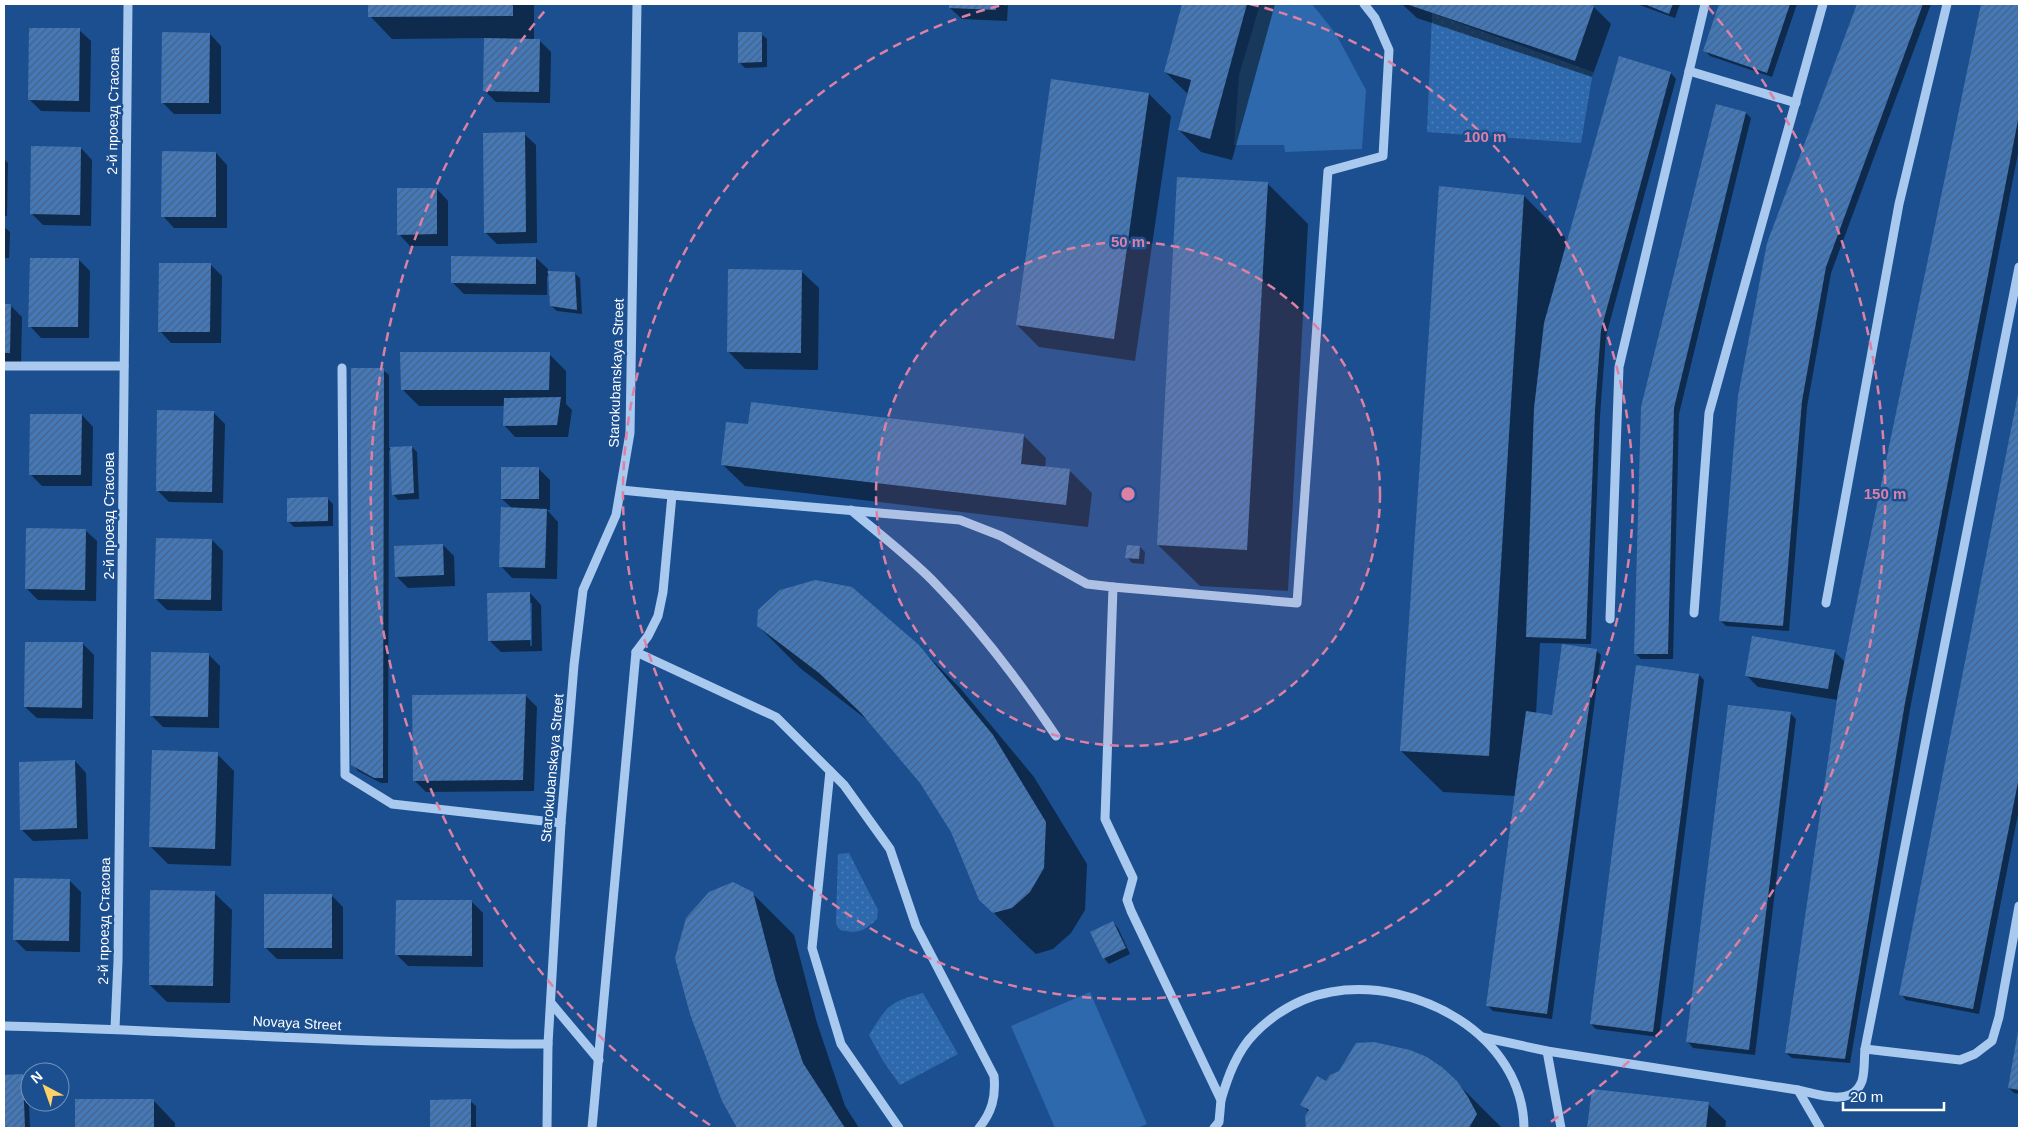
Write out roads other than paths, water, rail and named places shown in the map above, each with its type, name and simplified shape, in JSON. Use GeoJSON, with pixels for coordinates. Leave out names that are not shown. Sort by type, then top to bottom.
{"type":"FeatureCollection","features":[{"type":"Feature","properties":{"kind":"street","name":"2-й проезд Стасова"},"geometry":{"type":"LineString","coordinates":[[115,1028],[118,961],[128,4]]}},
{"type":"Feature","properties":{"kind":"street","name":"Starokubanskaya Street"},"geometry":{"type":"LineString","coordinates":[[551,1003],[561,823],[574,665],[583,590],[616,515],[630,432],[637,4]]}},
{"type":"Feature","properties":{"kind":"street"},"geometry":{"type":"LineString","coordinates":[[621,490],[960,520],[1001,536],[1087,584],[1297,603],[1328,171],[1383,156],[1388,50],[1375,18],[1364,4]]}},
{"type":"Feature","properties":{"kind":"street"},"geometry":{"type":"LineString","coordinates":[[1610,619],[1619,367],[1705,4]]}},
{"type":"Feature","properties":{"kind":"street"},"geometry":{"type":"LineString","coordinates":[[1694,614],[1709,413],[1823,4]]}},
{"type":"Feature","properties":{"kind":"street"},"geometry":{"type":"LineString","coordinates":[[1826,603],[1899,204],[1947,4]]}},
{"type":"Feature","properties":{"kind":"street"},"geometry":{"type":"LineString","coordinates":[[1689,71],[1796,103]]}},
{"type":"Feature","properties":{"kind":"street"},"geometry":{"type":"LineString","coordinates":[[1482,1037],[1547,1051],[1798,1090],[1837,1098],[1846,1097],[1857,1090],[1862,1080],[1865,1049],[2019,267]]}},
{"type":"Feature","properties":{"kind":"street"},"geometry":{"type":"LineString","coordinates":[[4,366],[124,366]]}},
{"type":"Feature","properties":{"kind":"street"},"geometry":{"type":"LineString","coordinates":[[342,368],[345,775],[392,804],[561,823]]}},
{"type":"Feature","properties":{"kind":"street"},"geometry":{"type":"LineString","coordinates":[[592,1128],[636,652],[648,636],[660,608],[672,495]]}},
{"type":"Feature","properties":{"kind":"street"},"geometry":{"type":"LineString","coordinates":[[850,510],[918,568],[968,618],[999,656],[1056,736]]}},
{"type":"Feature","properties":{"kind":"street"},"geometry":{"type":"LineString","coordinates":[[1113,586],[1104,819],[1133,878],[1127,900],[1130,911],[1221,1100]]}},
{"type":"Feature","properties":{"kind":"street"},"geometry":{"type":"LineString","coordinates":[[636,652],[776,717],[844,785],[890,849],[916,926],[994,1076],[993,1106],[979,1128]]}},
{"type":"Feature","properties":{"kind":"street"},"geometry":{"type":"LineString","coordinates":[[830,771],[812,948],[841,1044],[899,1128]]}},
{"type":"Feature","properties":{"kind":"street"},"geometry":{"type":"LineString","coordinates":[[1865,1049],[1960,1060],[1975,1054],[1992,1040],[1999,1017],[2019,906]]}},
{"type":"Feature","properties":{"kind":"street"},"geometry":{"type":"LineString","coordinates":[[1219,1126],[1221,1100],[1229,1075],[1240,1053],[1254,1034],[1291,1006],[1331,992],[1352,990],[1402,996],[1430,1004],[1449,1014],[1482,1037],[1498,1054],[1511,1073],[1520,1095],[1524,1128]]}},
{"type":"Feature","properties":{"kind":"street"},"geometry":{"type":"LineString","coordinates":[[551,1003],[599,1060]]}},
{"type":"Feature","properties":{"kind":"street"},"geometry":{"type":"LineString","coordinates":[[547,1128],[548,1044],[551,1003]]}},
{"type":"Feature","properties":{"kind":"street","name":"Novaya Street"},"geometry":{"type":"LineString","coordinates":[[4,1026],[115,1028],[471,1044],[548,1044]]}},
{"type":"Feature","properties":{"kind":"street"},"geometry":{"type":"LineString","coordinates":[[1547,1051],[1561,1128]]}},
{"type":"Feature","properties":{"kind":"street"},"geometry":{"type":"LineString","coordinates":[[1798,1090],[1820,1128]]}}]}
